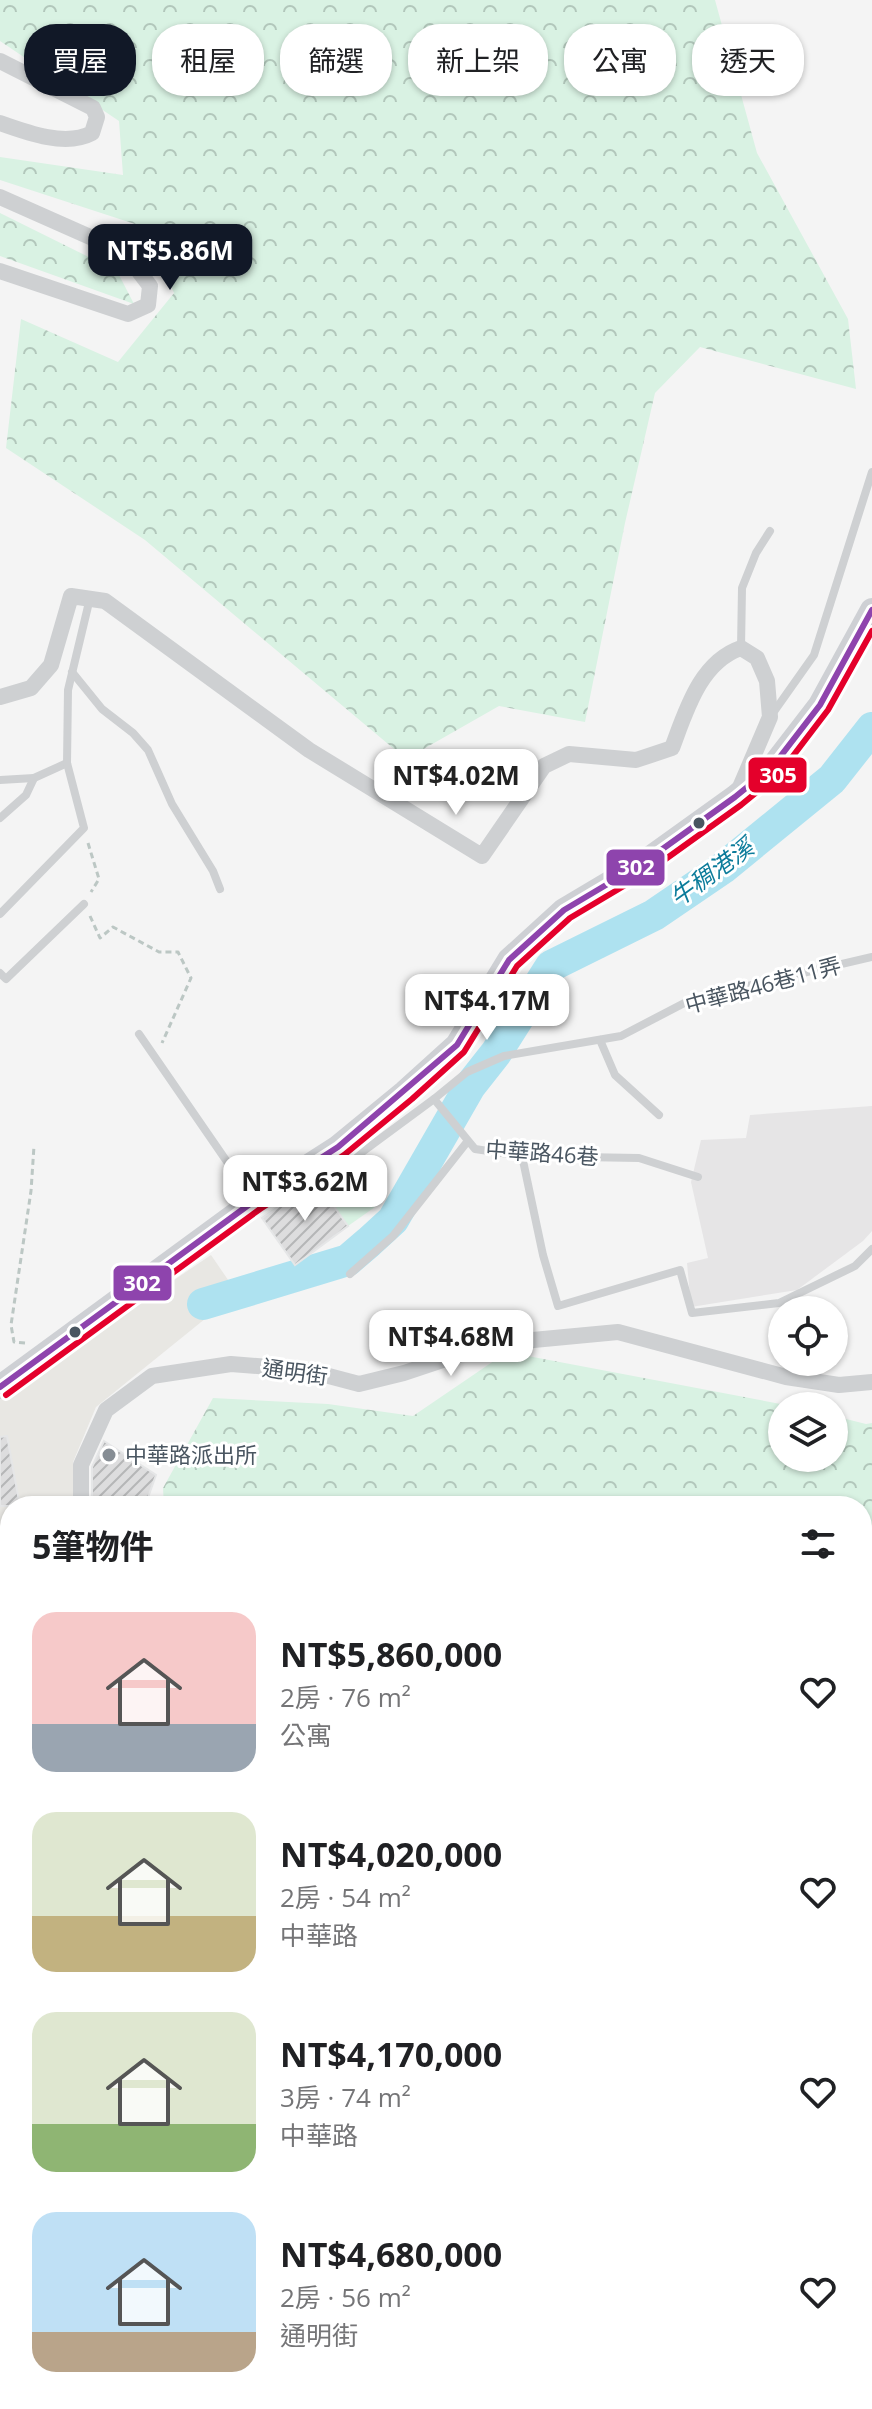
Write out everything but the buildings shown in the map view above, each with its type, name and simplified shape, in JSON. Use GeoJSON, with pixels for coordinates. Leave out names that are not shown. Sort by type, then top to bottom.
{"type":"FeatureCollection","features":[{"type":"Feature","properties":{"kind":"street"},"geometry":{"type":"LineString","coordinates":[[0,61],[93,108],[97,117],[92,133],[78,140],[28,133],[0,123]]}},
{"type":"Feature","properties":{"kind":"street"},"geometry":{"type":"LineString","coordinates":[[0,197],[124,252],[150,286],[148,305],[128,314],[0,271]]}},
{"type":"Feature","properties":{"kind":"street"},"geometry":{"type":"LineString","coordinates":[[0,697],[31,688],[51,665],[71,596],[105,601],[309,750],[482,856],[544,766],[569,754],[636,760],[672,748],[690,701],[706,674],[729,652],[741,648],[757,658],[767,681],[770,717],[735,797]]}},
{"type":"Feature","properties":{"kind":"street"},"geometry":{"type":"LineString","coordinates":[[0,1387],[254,1201],[338,1147],[457,1045],[509,960],[564,910],[643,863],[773,766],[820,705],[872,610]]}},
{"type":"Feature","properties":{"kind":"street","name":"通明街"},"geometry":{"type":"LineString","coordinates":[[81,1496],[81,1465],[106,1410],[152,1376],[231,1364],[306,1370],[359,1384],[404,1373],[491,1344],[618,1332],[786,1377],[839,1385],[872,1382]]}},
{"type":"Feature","properties":{"kind":"lane"},"geometry":{"type":"LineString","coordinates":[[770,717],[814,655],[872,472]]}},
{"type":"Feature","properties":{"kind":"lane"},"geometry":{"type":"LineString","coordinates":[[741,648],[742,588],[756,553],[770,531]]}},
{"type":"Feature","properties":{"kind":"lane"},"geometry":{"type":"LineString","coordinates":[[0,914],[84,828],[67,763],[68,690],[90,597]]}},
{"type":"Feature","properties":{"kind":"lane"},"geometry":{"type":"LineString","coordinates":[[72,672],[102,709],[133,733],[148,750],[172,804],[213,871],[220,889]]}},
{"type":"Feature","properties":{"kind":"lane"},"geometry":{"type":"LineString","coordinates":[[0,780],[34,778],[67,763]]}},
{"type":"Feature","properties":{"kind":"lane"},"geometry":{"type":"LineString","coordinates":[[0,818],[26,795],[34,778]]}},
{"type":"Feature","properties":{"kind":"lane"},"geometry":{"type":"LineString","coordinates":[[0,973],[6,979],[84,904]]}},
{"type":"Feature","properties":{"kind":"lane","name":"中華路46巷11弄"},"geometry":{"type":"LineString","coordinates":[[437,1102],[467,1072],[504,1056],[621,1036],[692,999],[872,957]]}},
{"type":"Feature","properties":{"kind":"lane"},"geometry":{"type":"LineString","coordinates":[[139,1034],[254,1201]]}},
{"type":"Feature","properties":{"kind":"lane"},"geometry":{"type":"LineString","coordinates":[[600,1040],[615,1075],[659,1115]]}},
{"type":"Feature","properties":{"kind":"lane"},"geometry":{"type":"LineString","coordinates":[[338,1147],[350,1161],[437,1102]]}},
{"type":"Feature","properties":{"kind":"lane","name":"中華路46巷"},"geometry":{"type":"LineString","coordinates":[[437,1102],[475,1149],[522,1156],[639,1158],[698,1177]]}},
{"type":"Feature","properties":{"kind":"lane"},"geometry":{"type":"LineString","coordinates":[[350,1274],[393,1236],[465,1139]]}},
{"type":"Feature","properties":{"kind":"lane"},"geometry":{"type":"LineString","coordinates":[[522,1156],[543,1255],[558,1306],[680,1270],[692,1313],[779,1303],[855,1266],[872,1249]]}},
{"type":"Feature","properties":{"kind":"path"},"geometry":{"type":"LineString","coordinates":[[84,828],[99,879],[84,904],[100,938],[113,927],[159,952],[178,952],[191,978],[156,1057]]}},
{"type":"Feature","properties":{"kind":"path"},"geometry":{"type":"LineString","coordinates":[[34,1146],[31,1191],[11,1325],[14,1342],[52,1349]]}},
{"type":"Feature","properties":{"kind":"shaded area"},"geometry":{"type":"Polygon","coordinates":[[[872,1106],[872,1231],[863,1241],[797,1290],[691,1307],[687,1263],[708,1258],[691,1182],[701,1140],[746,1138],[750,1115],[872,1106]]]}},
{"type":"Feature","properties":{"kind":"shaded area"},"geometry":{"type":"Polygon","coordinates":[[[211,1255],[237,1293],[96,1407],[73,1462],[73,1496],[0,1496],[0,1398],[211,1255]]]}},
{"type":"Feature","properties":{"kind":"green space"},"geometry":{"type":"Polygon","coordinates":[[[0,0],[715,0],[722,24],[692,24],[692,96],[741,96],[757,153],[848,319],[856,389],[700,347],[655,393],[585,722],[499,706],[406,759],[145,540],[6,448],[21,319],[118,362],[174,293],[144,227],[0,180],[0,157],[123,175],[119,121],[82,96],[136,96],[136,24],[24,24],[24,57],[0,41],[0,0]]]}},
{"type":"Feature","properties":{"kind":"green space"},"geometry":{"type":"Polygon","coordinates":[[[0,213],[117,271],[134,304],[0,256],[0,213]]]}},
{"type":"Feature","properties":{"kind":"green space"},"geometry":{"type":"Polygon","coordinates":[[[342,1162],[375,1207],[348,1226],[316,1181],[342,1162]]]}},
{"type":"Feature","properties":{"kind":"green space"},"geometry":{"type":"Polygon","coordinates":[[[507,1352],[768,1402],[768,1472],[848,1472],[848,1420],[872,1423],[872,1496],[163,1496],[163,1488],[213,1398],[328,1404],[413,1416],[507,1352]]]}},
{"type":"Feature","properties":{"kind":"waterway","name":"牛稠港溪"},"geometry":{"type":"LineString","coordinates":[[203,1304],[348,1260],[369,1242],[393,1220],[470,1086],[496,1053],[551,966],[654,915],[723,868],[832,779],[872,728]]}},
{"type":"Feature","properties":{"kind":"transit line","name":"302"},"geometry":{"type":"LineString","coordinates":[[0,1387],[254,1201],[338,1147],[457,1045],[509,960],[564,910],[643,863],[773,766],[820,705],[872,610]]}},
{"type":"Feature","properties":{"kind":"transit line","name":"305"},"geometry":{"type":"LineString","coordinates":[[6,1395],[260,1209],[344,1155],[412,1099],[464,1052],[517,966],[570,918],[649,871],[780,773],[828,710],[872,631]]}},
{"type":"Feature","properties":{"kind":"place","name":"中華路派出所"},"geometry":{"type":"Point","coordinates":[109,1455]}}]}
